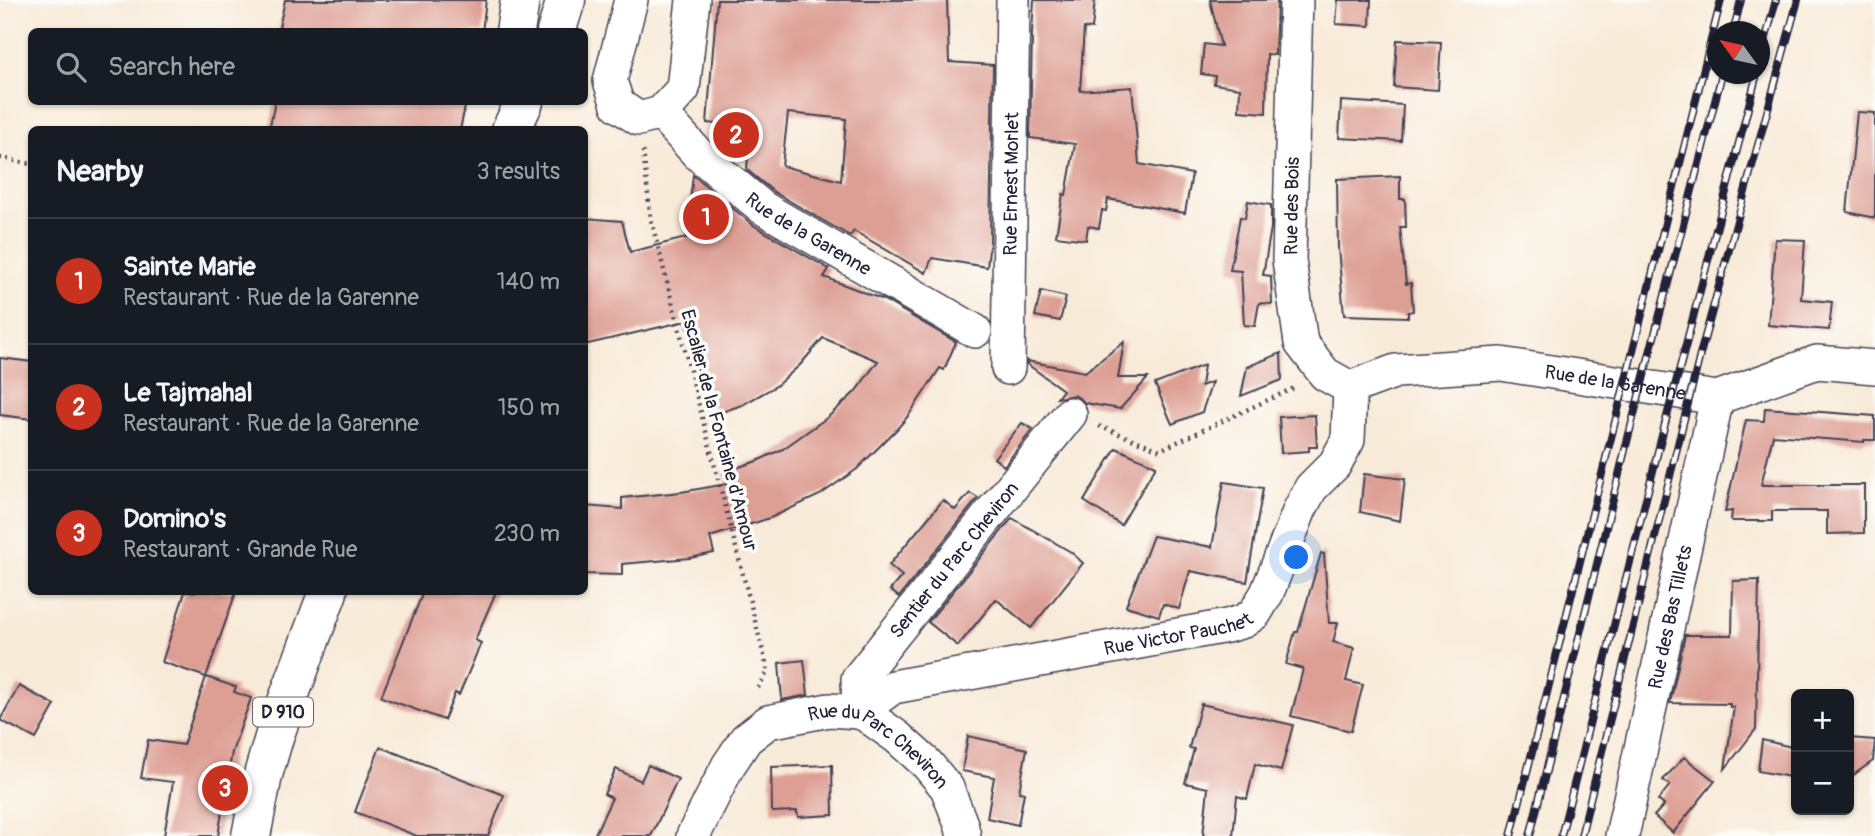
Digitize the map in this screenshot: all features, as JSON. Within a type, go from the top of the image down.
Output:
[{"type":"main road","points":[[516,28],[520,0]]},
{"type":"main road","points":[[557,28],[566,0]]},
{"type":"main road","points":[[501,126],[504,105]]},
{"type":"main road","points":[[513,126],[523,105]]},
{"type":"main road","name":"D 910","points":[[251,836],[263,775],[275,734],[327,595]]},
{"type":"street","name":"Rue de la Garenne","points":[[631,0],[610,81],[618,105],[650,116],[763,208],[975,331]]},
{"type":"street","points":[[650,116],[683,89],[693,0]]},
{"type":"street","name":"Rue Ernest Morlet","points":[[1008,368],[1013,0]]},
{"type":"street","name":"Rue des Bois","points":[[1296,0],[1289,260],[1301,343],[1338,381]]},
{"type":"street","name":"Rue de la Garenne","points":[[1338,381],[1396,370],[1501,364],[1717,398],[1817,362],[1875,367]]},
{"type":"street","name":"Rue Victor Pauchet","points":[[859,712],[893,687],[1244,621],[1255,613],[1267,593],[1311,488],[1335,464],[1349,440],[1338,381]]},
{"type":"street","name":"Rue des Bas Tillets","points":[[1625,835],[1717,398]]},
{"type":"street","name":"Sentier du Parc Cheviron","points":[[859,712],[858,679],[1070,414]]},
{"type":"street","name":"Rue du Parc Cheviron","points":[[693,836],[728,766],[746,739],[768,722],[829,710],[859,712],[897,737],[947,788],[964,836]]},
{"type":"path","name":"Escalier de la Fontaine d'Amour","points":[[650,116],[651,220],[768,671],[741,718],[746,739]]},
{"type":"path","points":[[0,158],[28,163]]},
{"type":"path","points":[[1070,414],[1160,450],[1338,381]]},
{"type":"building","points":[[285,0],[486,0],[482,28],[279,28]]},
{"type":"building","points":[[717,0],[947,0],[949,62],[993,65],[990,242],[987,267],[932,258],[926,273],[854,231],[850,236],[774,192],[747,170],[750,127],[707,123]],"holes":[[[788,113],[846,119],[841,181],[782,166]]]},
{"type":"building","points":[[1034,0],[1095,0],[1092,29],[1084,28],[1080,91],[1132,87],[1139,164],[1192,174],[1185,213],[1108,199],[1106,211],[1102,210],[1099,228],[1088,226],[1086,240],[1056,236],[1075,144],[1030,138]]},
{"type":"building","points":[[1210,0],[1277,0],[1275,55],[1267,54],[1266,113],[1239,111],[1240,88],[1214,84],[1215,76],[1201,74],[1204,44],[1221,46]]},
{"type":"building","points":[[1338,0],[1371,0],[1370,26],[1336,24]]},
{"type":"building","points":[[1397,40],[1441,42],[1438,90],[1394,87]]},
{"type":"building","points":[[1341,101],[1403,105],[1401,141],[1339,138]]},
{"type":"building","points":[[274,105],[465,105],[461,126],[270,126]]},
{"type":"building","points":[[1857,112],[1875,113],[1875,218],[1847,212]]},
{"type":"building","points":[[693,175],[753,225],[829,269],[824,277],[884,300],[956,342],[944,370],[940,368],[897,429],[857,469],[820,495],[770,518],[710,537],[714,553],[690,558],[622,564],[622,575],[588,574],[588,506],[622,509],[622,498],[727,484],[724,472],[783,449],[828,417],[855,392],[878,361],[823,338],[800,365],[776,386],[742,405],[710,416],[686,321],[588,344],[588,218],[622,221],[630,252],[686,238]]},
{"type":"building","points":[[1400,176],[1400,199],[1405,199],[1406,227],[1400,227],[1406,284],[1411,283],[1413,311],[1408,312],[1408,317],[1344,315],[1338,248],[1337,179]]},
{"type":"building","points":[[1248,201],[1271,205],[1271,228],[1263,275],[1271,276],[1272,304],[1259,303],[1255,326],[1244,325],[1241,271],[1230,270],[1240,217],[1245,218]]},
{"type":"building","points":[[1775,239],[1805,240],[1801,299],[1832,302],[1829,330],[1768,325]]},
{"type":"building","points":[[1041,291],[1066,297],[1060,321],[1035,316]]},
{"type":"building","points":[[1124,342],[1118,378],[1148,378],[1120,409],[1085,403],[1074,395],[1057,398],[1063,390],[1027,364],[1027,361],[1085,372]]},
{"type":"building","points":[[1281,353],[1282,380],[1241,396],[1247,367]]},
{"type":"building","points":[[0,358],[28,362],[28,418],[0,415]]},
{"type":"building","points":[[1204,365],[1201,386],[1212,382],[1202,412],[1172,424],[1155,384]]},
{"type":"building","points":[[1765,408],[1875,416],[1875,440],[1864,442],[1773,435],[1761,485],[1864,485],[1864,533],[1827,534],[1827,511],[1772,511],[1772,521],[1731,521],[1732,511],[1725,512],[1746,420],[1764,421]]},
{"type":"building","points":[[1315,415],[1317,447],[1309,447],[1309,451],[1281,453],[1279,417]]},
{"type":"building","points":[[1022,423],[1033,429],[1004,466],[994,458]]},
{"type":"building","points":[[1116,448],[1156,466],[1121,525],[1084,501]]},
{"type":"building","points":[[1364,474],[1405,479],[1400,521],[1360,512]]},
{"type":"building","points":[[1224,482],[1263,488],[1247,582],[1190,571],[1179,609],[1163,604],[1159,616],[1126,606],[1153,536],[1212,547]]},
{"type":"building","points":[[970,493],[978,498],[899,597],[890,590],[902,576],[889,565],[943,500],[955,510]]},
{"type":"building","points":[[1012,518],[1071,552],[1083,563],[1031,628],[996,599],[958,646],[928,622]]},
{"type":"building","points":[[1321,553],[1324,554],[1329,623],[1338,623],[1333,642],[1354,648],[1346,681],[1363,685],[1351,731],[1291,716],[1303,669],[1286,664]]},
{"type":"building","points":[[1759,580],[1756,729],[1725,769],[1734,707],[1730,707],[1730,704],[1670,703],[1685,635],[1732,635],[1733,581]]},
{"type":"building","points":[[184,595],[235,595],[206,677],[162,662]]},
{"type":"building","points":[[422,595],[495,595],[475,640],[481,643],[459,695],[455,693],[444,720],[381,697]]},
{"type":"building","points":[[804,660],[808,695],[782,700],[779,663]]},
{"type":"building","points":[[206,677],[236,687],[234,692],[251,698],[232,752],[218,836],[164,836],[173,782],[141,778],[148,740],[183,745]]},
{"type":"building","points":[[19,686],[55,705],[36,739],[0,720]]},
{"type":"building","points":[[1201,704],[1293,725],[1281,771],[1255,764],[1247,799],[1237,796],[1233,836],[1203,836],[1208,788],[1185,783],[1194,749],[1189,748]]},
{"type":"building","points":[[968,736],[1027,749],[1019,792],[1024,793],[1018,825],[987,818],[994,777],[962,771]]},
{"type":"building","points":[[1854,738],[1875,740],[1873,761],[1854,774]]},
{"type":"building","points":[[1762,740],[1791,747],[1791,777],[1758,771]]},
{"type":"building","points":[[380,747],[504,795],[488,836],[417,836],[355,812]]},
{"type":"building","points":[[1684,757],[1715,781],[1673,833],[1654,816],[1664,805],[1658,800],[1670,785],[1663,780]]},
{"type":"building","points":[[648,765],[678,779],[651,836],[594,836],[612,798],[604,794],[616,769],[641,781]]},
{"type":"building","points":[[832,765],[833,815],[798,817],[797,811],[772,812],[771,767]]},
{"type":"railway","points":[[1511,836],[1721,0]]},
{"type":"railway","points":[[1736,21],[1741,0]]},
{"type":"railway","points":[[1770,23],[1776,0]]},
{"type":"railway","points":[[1581,836],[1701,351],[1798,0]]},
{"type":"railway","points":[[1530,836],[1628,438],[1719,84]]},
{"type":"railway","points":[[1561,836],[1754,84]]},
{"type":"place","name":"Le Tajmahal","points":[[736,135]]},
{"type":"place","name":"Sainte Marie","points":[[706,217]]},
{"type":"place","name":"Domino's","points":[[225,788]]}]
